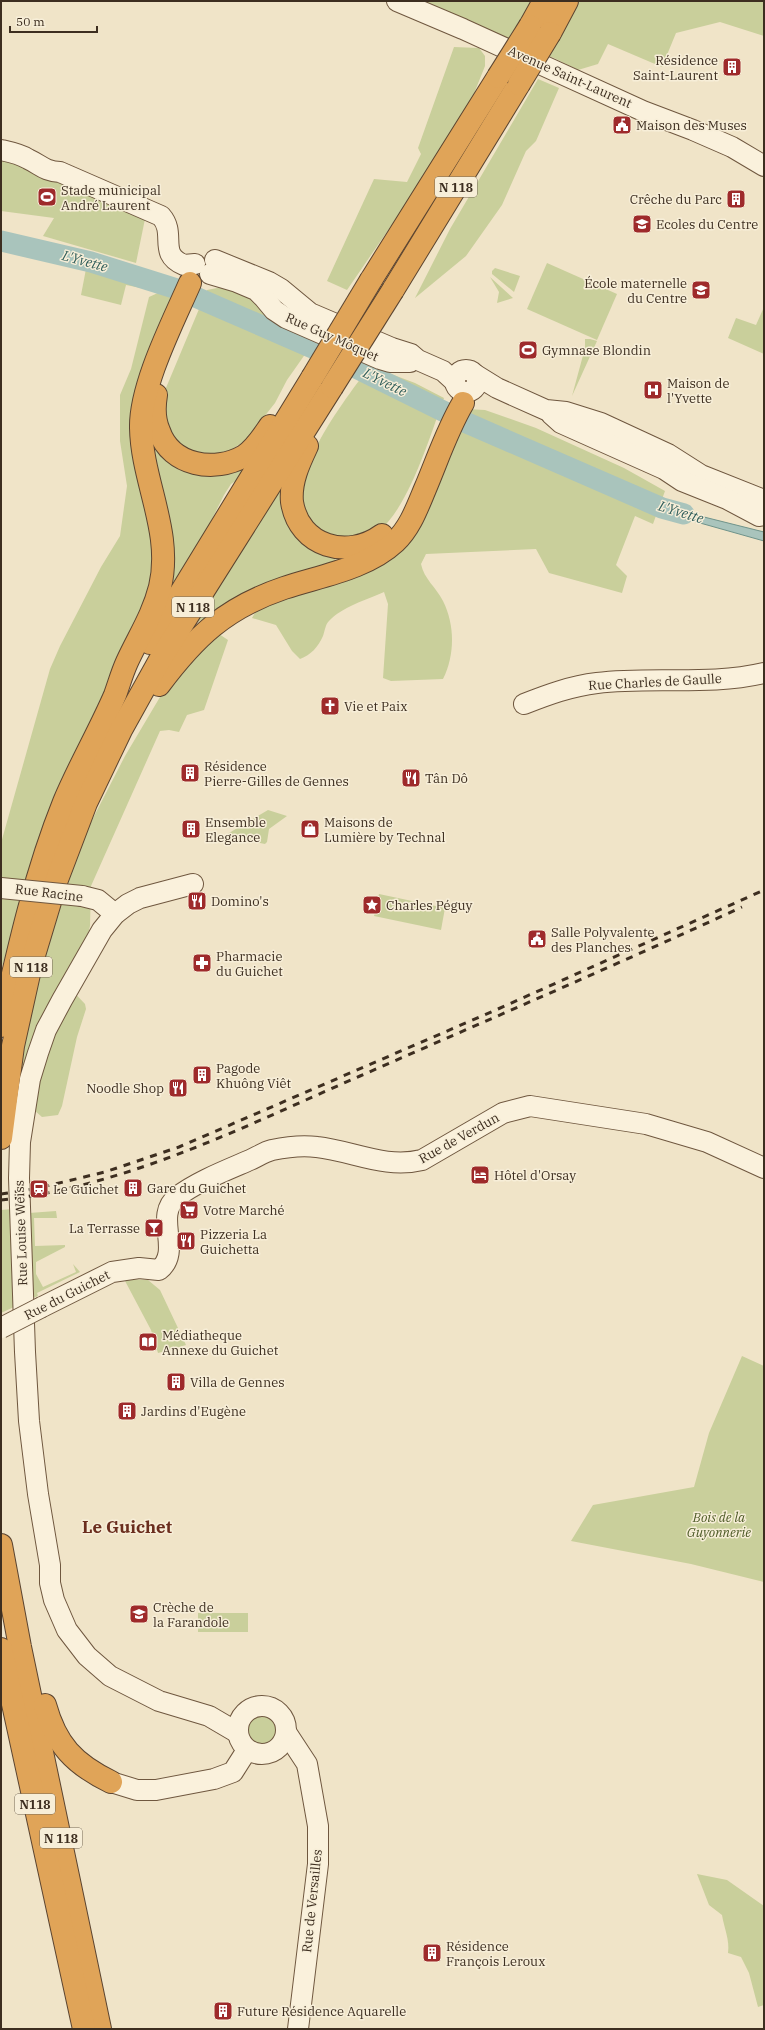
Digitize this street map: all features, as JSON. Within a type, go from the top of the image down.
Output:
[{"type":"highway","name":"N 118","points":[[1,1026],[16,959],[38,880],[64,802],[115,695],[164,621],[371,280],[530,26],[544,1]]},
{"type":"highway","name":"N 118","points":[[1,1138],[13,1046],[31,965],[56,882],[86,803],[121,730],[161,658],[393,290],[550,33],[567,1]]},
{"type":"highway","points":[[115,695],[126,662],[148,623],[163,573],[162,535],[143,450],[142,412],[150,379],[202,273]]},
{"type":"highway","points":[[186,306],[159,384],[155,404],[156,422],[159,433],[174,452],[189,462],[207,466],[226,464],[244,456],[259,442],[293,392],[312,378]]},
{"type":"highway","points":[[86,803],[102,783],[154,692],[184,652],[204,632],[226,615],[243,606],[281,589],[370,559],[395,541],[404,531],[416,511],[460,389]]},
{"type":"highway","points":[[313,418],[312,432],[292,484],[292,501],[295,514],[302,526],[323,544],[349,549],[372,542],[392,525],[407,501],[446,425]]},
{"type":"highway","name":"N 118","points":[[1,1545],[11,1648],[100,2029]]},
{"type":"highway","points":[[11,1648],[31,1656],[48,1718],[61,1744],[80,1764],[111,1782]]},
{"type":"highway","name":"N118","points":[[11,1648],[69,1958],[84,2029]]},
{"type":"main road","name":"Avenue Saint-Laurent","points":[[397,1],[463,29],[643,111],[732,147],[764,166]]},
{"type":"main road","name":"Rue Guy Môquet","points":[[1,150],[18,154],[49,171],[60,172],[161,216],[169,231],[168,251],[171,257],[184,265],[202,273],[269,282],[281,289],[310,313],[392,348],[410,354],[460,389],[497,388],[546,410],[561,423],[664,469],[686,474],[701,475],[764,500]]},
{"type":"main road","name":"Rue Guy Môquet","points":[[686,474],[727,499],[759,516],[764,516]]},
{"type":"main road","name":"Rue Charles de Gaulle","points":[[524,704],[557,692],[596,683],[710,680],[764,673]]},
{"type":"main road","points":[[122,909],[140,898],[193,884]]},
{"type":"main road","name":"Rue Racine","points":[[1,888],[82,896],[122,909]]},
{"type":"main road","name":"Rue Louise Weiss","points":[[122,909],[102,930],[46,1030],[30,1079],[20,1142],[19,1178],[29,1422],[38,1494],[50,1565],[75,1625],[99,1657],[124,1682],[159,1701],[240,1724]]},
{"type":"main road","name":"Rue de Verdun","points":[[159,1270],[164,1264],[169,1253],[167,1215],[171,1204],[180,1195],[271,1150],[296,1146],[317,1146],[390,1163],[406,1164],[422,1160],[503,1113],[530,1106],[646,1124],[707,1142],[764,1168]]},
{"type":"main road","name":"Rue du Guichet","points":[[1,1328],[112,1272],[139,1268],[159,1270]]},
{"type":"main road","points":[[273,1752],[282,1744],[286,1732],[283,1719],[275,1710],[270,1708],[253,1708],[240,1724],[243,1745],[247,1750],[260,1754],[273,1752],[294,1760],[308,1774]]},
{"type":"main road","name":"Rue de Versailles","points":[[286,1732],[307,1764],[318,1826],[318,1864],[298,2029]]},
{"type":"main road","points":[[111,1782],[137,1790],[156,1790],[214,1779],[233,1772],[247,1750]]},
{"type":"green space","points":[[415,1],[764,1],[764,36],[720,22],[676,33],[662,67],[608,44],[598,64],[578,70],[554,58],[495,38]]},
{"type":"green space","points":[[454,47],[479,48],[485,56],[485,66],[469,106],[428,172],[347,290],[327,281],[374,179],[407,182],[421,154],[418,148]]},
{"type":"green space","points":[[538,79],[559,88],[536,141],[526,151],[502,205],[466,256],[415,298],[450,229]]},
{"type":"green space","name":"Stade municipal André Laurent","points":[[1,157],[145,219],[136,263],[43,236],[54,218],[1,211]]},
{"type":"green space","points":[[547,263],[617,294],[597,340],[527,309]]},
{"type":"green space","points":[[495,268],[520,276],[514,292],[492,274],[492,271]]},
{"type":"green space","points":[[86,269],[142,284],[141,288],[126,285],[121,305],[81,295]]},
{"type":"green space","points":[[490,277],[513,298],[497,303],[499,292]]},
{"type":"green space","points":[[222,287],[250,296],[320,333],[287,380],[275,403],[245,441],[229,451],[206,457],[183,450],[163,426],[163,395],[207,290]]},
{"type":"green space","points":[[160,292],[171,298],[137,397],[155,554],[148,605],[19,917],[1,969],[1,843],[50,669],[60,646],[101,567],[120,536],[127,486],[120,441],[120,395],[131,369],[149,297]]},
{"type":"green space","points":[[764,307],[764,354],[728,338],[736,318],[756,325]]},
{"type":"green space","points":[[585,339],[597,341],[572,396],[585,348]]},
{"type":"green space","points":[[370,366],[415,383],[444,398],[425,450],[408,490],[399,507],[388,522],[374,534],[338,541],[312,524],[303,508],[302,488],[308,466],[318,443],[346,398]]},
{"type":"green space","points":[[467,409],[485,410],[536,428],[624,468],[665,491],[653,524],[635,516],[616,565],[627,576],[622,593],[549,573],[536,549],[426,554],[421,564],[427,579],[443,601],[450,620],[452,640],[450,660],[443,679],[391,681],[383,678],[388,604],[384,592],[355,604],[334,616],[327,624],[319,644],[311,653],[300,659],[292,651],[276,625],[252,618],[258,607],[379,564]]},
{"type":"green space","points":[[149,432],[157,445],[246,467],[237,480],[231,484],[224,495],[204,535],[167,592]]},
{"type":"green space","points":[[281,484],[326,554],[335,558],[336,563],[216,611],[198,622],[195,620]]},
{"type":"green space","points":[[219,634],[228,640],[204,710],[187,715],[179,732],[169,730],[160,731],[91,886],[90,926],[87,939],[65,983],[85,1004],[86,1009],[77,1037],[62,1106],[58,1115],[42,1117],[34,1110],[14,1103],[19,1063],[39,977],[73,867],[90,824],[125,756],[160,697],[192,660]]},
{"type":"green space","points":[[268,810],[287,816],[269,829],[267,842],[265,844],[224,836]]},
{"type":"green space","points":[[379,894],[445,908],[441,930],[374,916]]},
{"type":"green space","points":[[12,1209],[16,1306],[1,1313],[1,1210]]},
{"type":"green space","points":[[56,1211],[57,1218],[34,1218],[35,1246],[65,1245],[65,1247],[36,1262],[36,1274],[43,1287],[76,1272],[73,1264],[80,1272],[37,1293],[38,1296],[33,1298],[29,1213]]},
{"type":"green space","points":[[124,1279],[148,1280],[160,1290],[186,1345],[158,1353],[151,1330]]},
{"type":"green space","name":"Bois de la Guyonnerie","points":[[742,1356],[764,1366],[764,1582],[691,1564],[571,1541],[593,1505],[694,1487],[709,1433]]},
{"type":"green space","points":[[198,1613],[248,1613],[248,1632],[198,1632]]},
{"type":"green space","points":[[261,1716],[267,1717],[275,1725],[275,1737],[267,1745],[261,1746],[255,1745],[247,1737],[246,1731],[247,1725],[255,1717]]},
{"type":"green space","points":[[697,1874],[727,1880],[764,1906],[764,2005],[758,2007],[749,1973],[741,1957],[728,1953],[728,1939],[722,1915],[709,1905]]},
{"type":"water","points":[[658,498],[688,513],[764,532],[764,541],[693,521],[681,521],[655,512]]},
{"type":"waterway","name":"L'Yvette","points":[[1,241],[91,262],[177,289],[338,359],[467,423],[662,508],[684,514]]},
{"type":"railway","points":[[1,1194],[34,1189],[105,1172],[179,1147],[498,1009],[764,890]]},
{"type":"railway","points":[[1,1200],[48,1193],[94,1182],[185,1152],[600,971],[742,907]]},
{"type":"place","name":"Résidence Saint-Laurent","points":[[732,67]]},
{"type":"place","name":"Maison des Muses","points":[[622,125]]},
{"type":"place","name":"Stade municipal André Laurent","points":[[47,197]]},
{"type":"place","name":"Crêche du Parc","points":[[736,199]]},
{"type":"place","name":"Ecoles du Centre","points":[[642,224]]},
{"type":"place","name":"École maternelle du Centre","points":[[701,290]]},
{"type":"place","name":"Gymnase Blondin","points":[[528,350]]},
{"type":"place","name":"Maison de l'Yvette","points":[[653,390]]},
{"type":"place","name":"Vie et Paix","points":[[330,706]]},
{"type":"place","name":"Résidence Pierre-Gilles de Gennes","points":[[190,773]]},
{"type":"place","name":"Tân Dô","points":[[411,778]]},
{"type":"place","name":"Ensemble Elegance","points":[[191,829]]},
{"type":"place","name":"Maisons de Lumière by Technal","points":[[310,829]]},
{"type":"place","name":"Domino's","points":[[197,901]]},
{"type":"place","name":"Charles Péguy","points":[[372,905]]},
{"type":"place","name":"Salle Polyvalente des Planches","points":[[537,939]]},
{"type":"place","name":"Pharmacie du Guichet","points":[[202,963]]},
{"type":"place","name":"Pagode Khuông Viêt","points":[[202,1075]]},
{"type":"place","name":"Noodle Shop","points":[[178,1088]]},
{"type":"place","name":"Hôtel d'Orsay","points":[[480,1175]]},
{"type":"place","name":"Gare du Guichet","points":[[133,1188]]},
{"type":"place","name":"Le Guichet","points":[[39,1189]]},
{"type":"place","name":"Votre Marché","points":[[189,1210]]},
{"type":"place","name":"La Terrasse","points":[[154,1228]]},
{"type":"place","name":"Pizzeria La Guichetta","points":[[186,1241]]},
{"type":"place","name":"Médiatheque Annexe du Guichet","points":[[148,1342]]},
{"type":"place","name":"Villa de Gennes","points":[[176,1382]]},
{"type":"place","name":"Jardins d'Eugène","points":[[127,1411]]},
{"type":"place","name":"Crèche de la Farandole","points":[[139,1614]]},
{"type":"place","name":"Résidence François Leroux","points":[[432,1953]]},
{"type":"place","name":"Future Résidence Aquarelle","points":[[223,2011]]},
{"type":"district","name":"Le Guichet","points":[[127,1527]]}]
